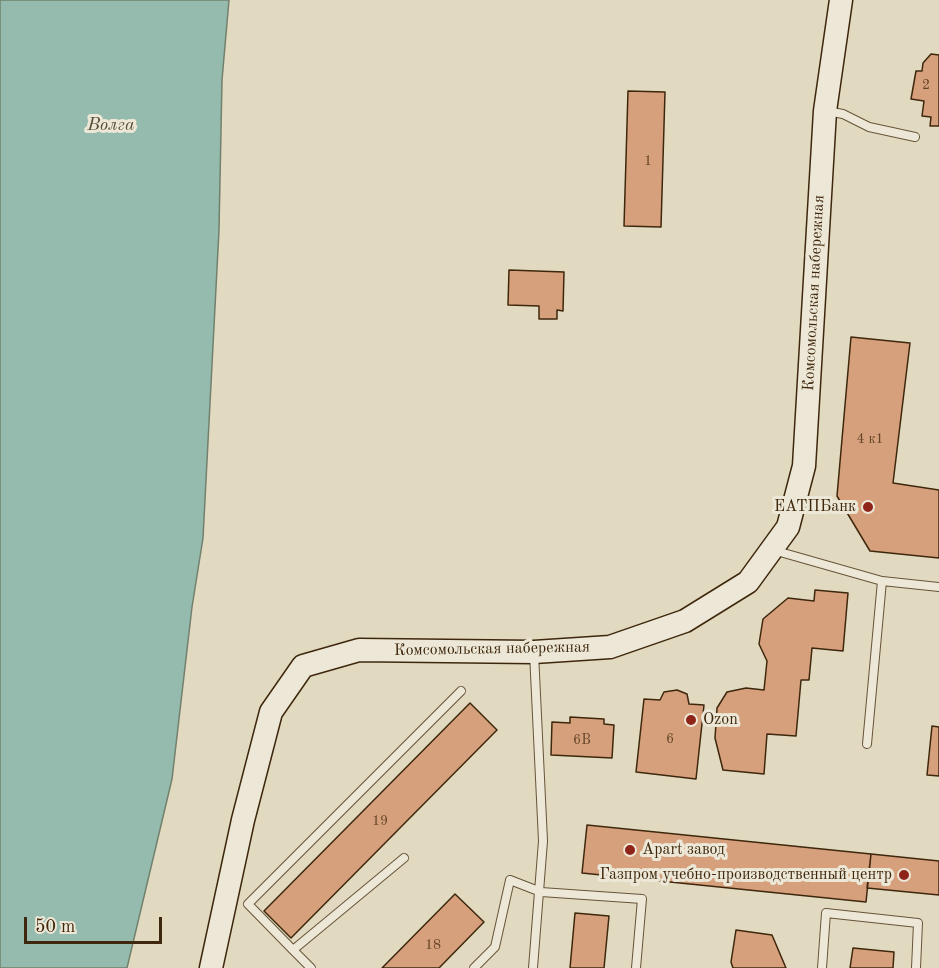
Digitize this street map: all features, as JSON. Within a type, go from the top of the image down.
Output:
[{"type":"street","name":"Комсомольская набережная","points":[[211,968],[270,712],[303,666],[359,650],[534,652],[610,647],[685,621],[748,582],[788,527],[804,466],[825,111],[841,0]]},
{"type":"lane","points":[[825,111],[843,114],[869,127],[915,137]]},
{"type":"lane","points":[[772,550],[882,581],[939,587]]},
{"type":"lane","points":[[867,744],[882,581]]},
{"type":"lane","points":[[533,968],[541,892],[543,841],[534,652]]},
{"type":"lane","points":[[248,904],[461,691]]},
{"type":"lane","points":[[293,950],[405,858]]},
{"type":"lane","points":[[474,968],[495,947],[510,880],[541,892],[642,899],[636,968]]},
{"type":"lane","points":[[225,900],[248,904],[311,968]]},
{"type":"lane","points":[[822,968],[826,913],[918,923],[916,968]]},
{"type":"water","name":"Волга","points":[[0,0],[229,0],[222,80],[219,230],[203,538],[192,607],[172,779],[127,968],[0,968]]},
{"type":"building","points":[[931,54],[939,55],[939,126],[930,126],[931,117],[922,116],[924,101],[911,99],[916,71],[922,71],[923,63]]},
{"type":"building","points":[[628,91],[665,92],[661,227],[624,226]]},
{"type":"building","points":[[509,270],[564,272],[563,311],[557,310],[557,319],[539,319],[539,306],[508,305]]},
{"type":"building","points":[[851,337],[910,343],[893,483],[939,490],[939,558],[870,551],[837,496]]},
{"type":"building","points":[[815,590],[848,593],[843,651],[812,648],[809,680],[801,680],[796,736],[767,734],[764,774],[723,770],[715,738],[717,708],[727,692],[746,688],[764,690],[767,661],[759,644],[763,619],[788,598],[814,601]]},
{"type":"building","points":[[677,690],[687,694],[689,704],[704,705],[696,779],[636,772],[644,699],[660,700],[664,692]]},
{"type":"building","points":[[470,703],[497,730],[291,938],[264,911]]},
{"type":"building","points":[[570,717],[604,719],[604,724],[614,725],[612,758],[551,755],[552,722],[570,723]]},
{"type":"building","points":[[932,726],[939,727],[939,776],[927,775]]},
{"type":"building","points":[[587,825],[871,854],[866,902],[582,873]]},
{"type":"building","name":"Газпром учебно-производственный центр","points":[[871,854],[939,861],[939,895],[867,888]]},
{"type":"building","points":[[455,894],[484,922],[439,968],[382,968]]},
{"type":"building","points":[[575,913],[609,916],[604,968],[570,968]]},
{"type":"building","points":[[736,930],[772,935],[786,968],[733,968],[731,962]]},
{"type":"building","points":[[853,948],[894,952],[893,968],[850,968]]},
{"type":"place","name":"ЕАТПБанк","points":[[868,507]]},
{"type":"place","name":"Ozon","points":[[691,720]]},
{"type":"place","name":"Apart завод","points":[[630,850]]},
{"type":"place","name":"Газпром учебно-производственный центр","points":[[904,875]]}]
